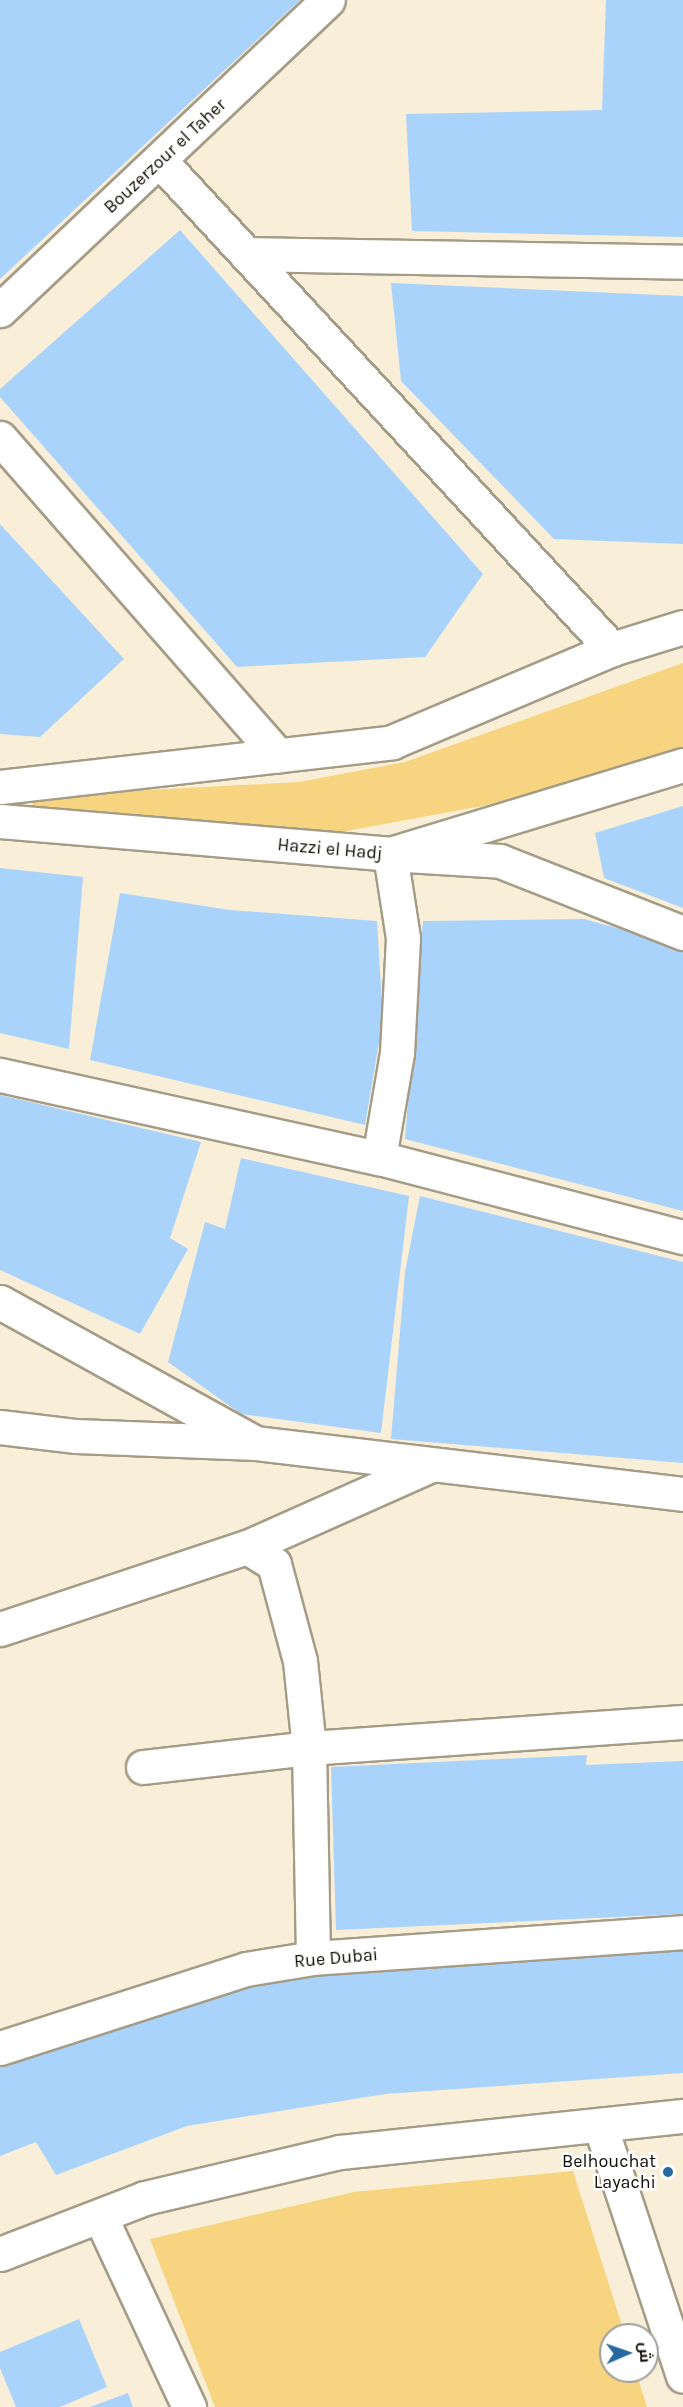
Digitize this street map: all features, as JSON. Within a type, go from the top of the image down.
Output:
[{"type":"street","name":"Bouzerzour el Taher","points":[[0,310],[161,162],[328,0]]},
{"type":"street","points":[[161,162],[612,649]]},
{"type":"street","points":[[246,254],[683,262]]},
{"type":"street","points":[[0,438],[278,755]]},
{"type":"street","points":[[0,787],[392,742],[612,649],[683,627]]},
{"type":"street","name":"Hazzi el Hadj","points":[[0,821],[390,854],[683,765]]},
{"type":"street","points":[[379,1158],[397,1053],[403,938],[390,854],[500,861],[683,933]]},
{"type":"street","points":[[0,1075],[379,1158],[683,1237]]},
{"type":"street","points":[[0,1302],[256,1443]]},
{"type":"street","points":[[0,1427],[76,1436],[256,1443],[683,1494]]},
{"type":"street","points":[[0,1629],[247,1547],[432,1465]]},
{"type":"street","points":[[247,1547],[274,1564],[300,1661],[309,1748],[313,1958]]},
{"type":"street","points":[[143,1767],[309,1748],[683,1722]]},
{"type":"street","name":"Rue Dubai","points":[[0,2048],[246,1969],[313,1958],[683,1932]]},
{"type":"street","points":[[0,2254],[145,2198],[340,2152],[683,2116]]},
{"type":"street","points":[[600,2125],[683,2376]]},
{"type":"street","points":[[100,2216],[189,2407]]},
{"type":"shaded area","points":[[683,663],[683,749],[509,801],[298,840],[31,807],[37,796],[299,782],[405,762]]},
{"type":"shaded area","points":[[573,2171],[621,2323],[599,2323],[599,2383],[640,2383],[647,2407],[215,2407],[150,2239],[354,2192]]},
{"type":"building","points":[[0,0],[300,0],[0,279]]},
{"type":"building","points":[[606,0],[683,0],[683,237],[412,231],[406,114],[602,110]]},
{"type":"building","points":[[180,230],[483,574],[425,657],[237,667],[0,397],[0,389]]},
{"type":"building","points":[[391,283],[683,296],[683,544],[554,539],[401,381]]},
{"type":"building","points":[[0,524],[124,659],[40,737],[0,734]]},
{"type":"building","points":[[683,806],[683,908],[604,878],[595,833]]},
{"type":"building","points":[[0,868],[83,877],[69,1049],[0,1033]]},
{"type":"building","points":[[120,893],[230,910],[377,921],[383,1019],[365,1125],[90,1060]]},
{"type":"building","points":[[584,919],[683,946],[683,1211],[405,1139],[423,921]]},
{"type":"building","points":[[0,1095],[201,1142],[170,1238],[188,1249],[140,1334],[0,1270]]},
{"type":"building","points":[[241,1158],[409,1196],[381,1433],[241,1414],[168,1362],[205,1222],[225,1229]]},
{"type":"building","points":[[420,1196],[683,1262],[683,1463],[391,1439],[405,1272]]},
{"type":"building","points":[[587,1755],[586,1765],[683,1761],[683,1914],[336,1930],[331,1767]]},
{"type":"building","points":[[683,1945],[683,2073],[385,2094],[187,2126],[56,2175],[36,2142],[0,2156],[0,2059],[269,1979]]},
{"type":"building","points":[[79,2319],[107,2387],[60,2407],[16,2407],[0,2368],[0,2352]]},
{"type":"building","points":[[128,2393],[133,2407],[90,2407]]},
{"type":"place","name":"Belhouchat Layachi","points":[[668,2172]]}]
